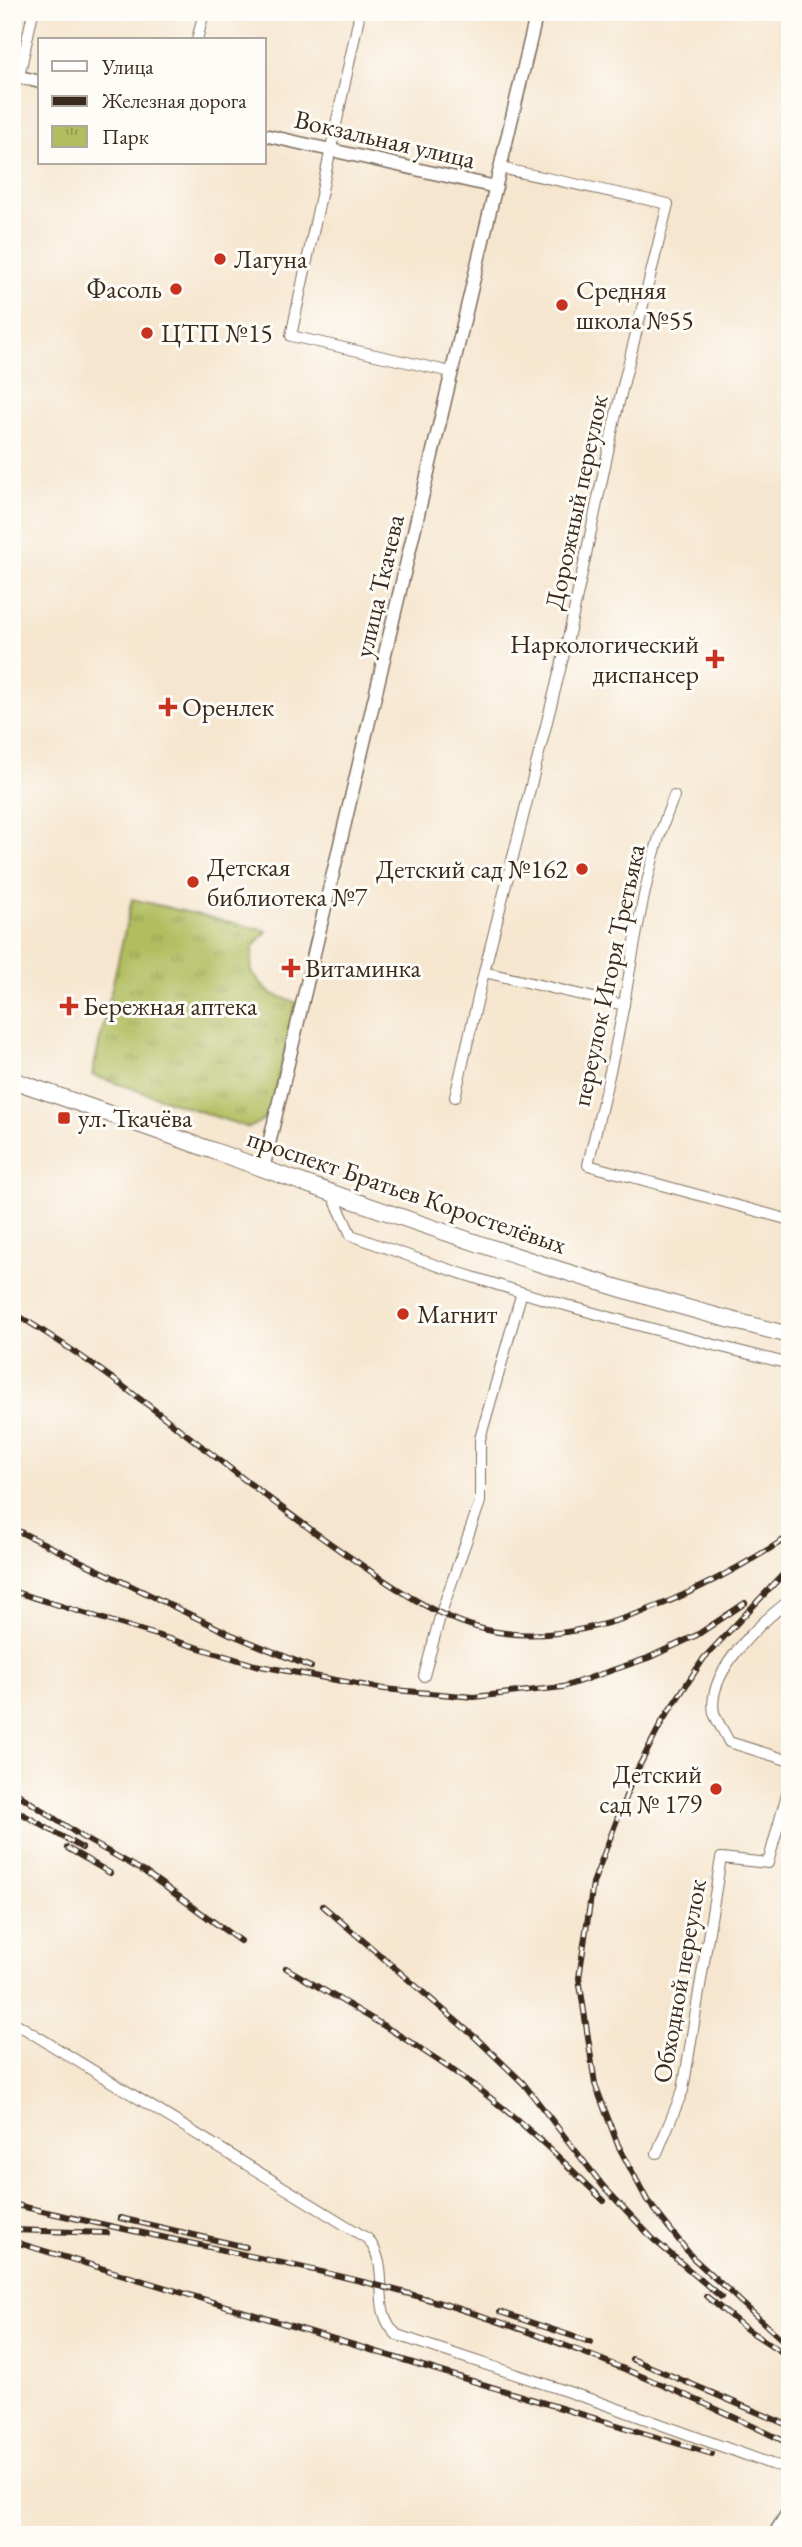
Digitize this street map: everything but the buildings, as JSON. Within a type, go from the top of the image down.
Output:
[{"type":"main road","name":"проспект Братьев Коростелёвых","points":[[12,1080],[332,1194],[601,1282],[790,1335]]},
{"type":"main road","points":[[778,2530],[790,2511]]},
{"type":"street","points":[[33,12],[16,76],[38,82]]},
{"type":"street","points":[[198,38],[204,12]]},
{"type":"street","points":[[359,12],[292,336],[451,372]]},
{"type":"street","name":"улица Ткачева","points":[[263,1169],[537,12]]},
{"type":"street","name":"Вокзальная улица","points":[[266,135],[496,187]]},
{"type":"street","name":"Дорожный переулок","points":[[455,1097],[569,634],[616,414],[668,204],[500,168]]},
{"type":"street","name":"переулок Игоря Третьяка","points":[[674,796],[662,826],[647,880],[624,1004],[588,1165],[790,1220]]},
{"type":"street","points":[[484,972],[624,1004]]},
{"type":"street","points":[[332,1194],[351,1235],[521,1295],[790,1364]]},
{"type":"street","points":[[424,1676],[441,1613],[480,1502],[479,1466],[483,1427],[521,1295]]},
{"type":"street","points":[[790,1600],[760,1622],[719,1676],[714,1712],[729,1742],[790,1761]]},
{"type":"street","name":"Обходной переулок","points":[[657,2154],[683,2090],[721,1858],[768,1863],[790,1783]]},
{"type":"street","points":[[12,2021],[368,2239],[378,2252],[383,2269],[379,2286],[388,2327],[397,2335],[596,2401],[771,2465],[790,2468]]},
{"type":"green space","points":[[132,899],[267,931],[253,947],[251,972],[270,993],[297,1003],[269,1116],[249,1128],[92,1075]]},
{"type":"railway","points":[[12,1312],[97,1368],[379,1577],[439,1613],[482,1629],[541,1634],[578,1630],[616,1621],[726,1574],[790,1536]]},
{"type":"railway","points":[[12,1528],[230,1634],[311,1667]]},
{"type":"railway","points":[[790,1567],[704,1658],[663,1720],[632,1780],[593,1883],[579,1978],[595,2084],[618,2145],[647,2200],[692,2257],[790,2347]]},
{"type":"railway","points":[[12,1591],[255,1665],[384,1689],[474,1697],[563,1687],[648,1658],[697,1635],[745,1603]]},
{"type":"railway","points":[[12,1790],[82,1837],[145,1872],[240,1941]]},
{"type":"railway","points":[[12,1808],[82,1848]]},
{"type":"railway","points":[[67,1848],[110,1873]]},
{"type":"railway","points":[[323,1906],[476,2038],[523,2083],[603,2186],[654,2240],[721,2297]]},
{"type":"railway","points":[[286,1968],[404,2038],[490,2097],[604,2201]]},
{"type":"railway","points":[[12,2204],[288,2264],[380,2286],[486,2317],[640,2375],[790,2444]]},
{"type":"railway","points":[[120,2218],[246,2247]]},
{"type":"railway","points":[[12,2230],[107,2233]]},
{"type":"railway","points":[[12,2241],[712,2454]]},
{"type":"railway","points":[[706,2296],[745,2328],[785,2354]]},
{"type":"railway","points":[[500,2312],[590,2342]]},
{"type":"railway","points":[[632,2359],[790,2426]]},
{"type":"place","name":"Лагуна","points":[[220,259]]},
{"type":"place","name":"Фасоль","points":[[176,289]]},
{"type":"place","name":"Средняя школа №55","points":[[562,305]]},
{"type":"place","name":"ЦТП №15","points":[[147,333]]},
{"type":"place","name":"Наркологический диспансер","points":[[715,659]]},
{"type":"place","name":"Оренлек","points":[[168,707]]},
{"type":"place","name":"Детский сад №162","points":[[582,869]]},
{"type":"place","name":"Детская библиотека №7","points":[[193,882]]},
{"type":"place","name":"Витаминка","points":[[291,968]]},
{"type":"place","name":"Бережная аптека","points":[[69,1006]]},
{"type":"place","name":"ул. Ткачёва","points":[[64,1118]]},
{"type":"place","name":"Магнит","points":[[403,1314]]},
{"type":"place","name":"Детский сад № 179","points":[[716,1789]]}]
